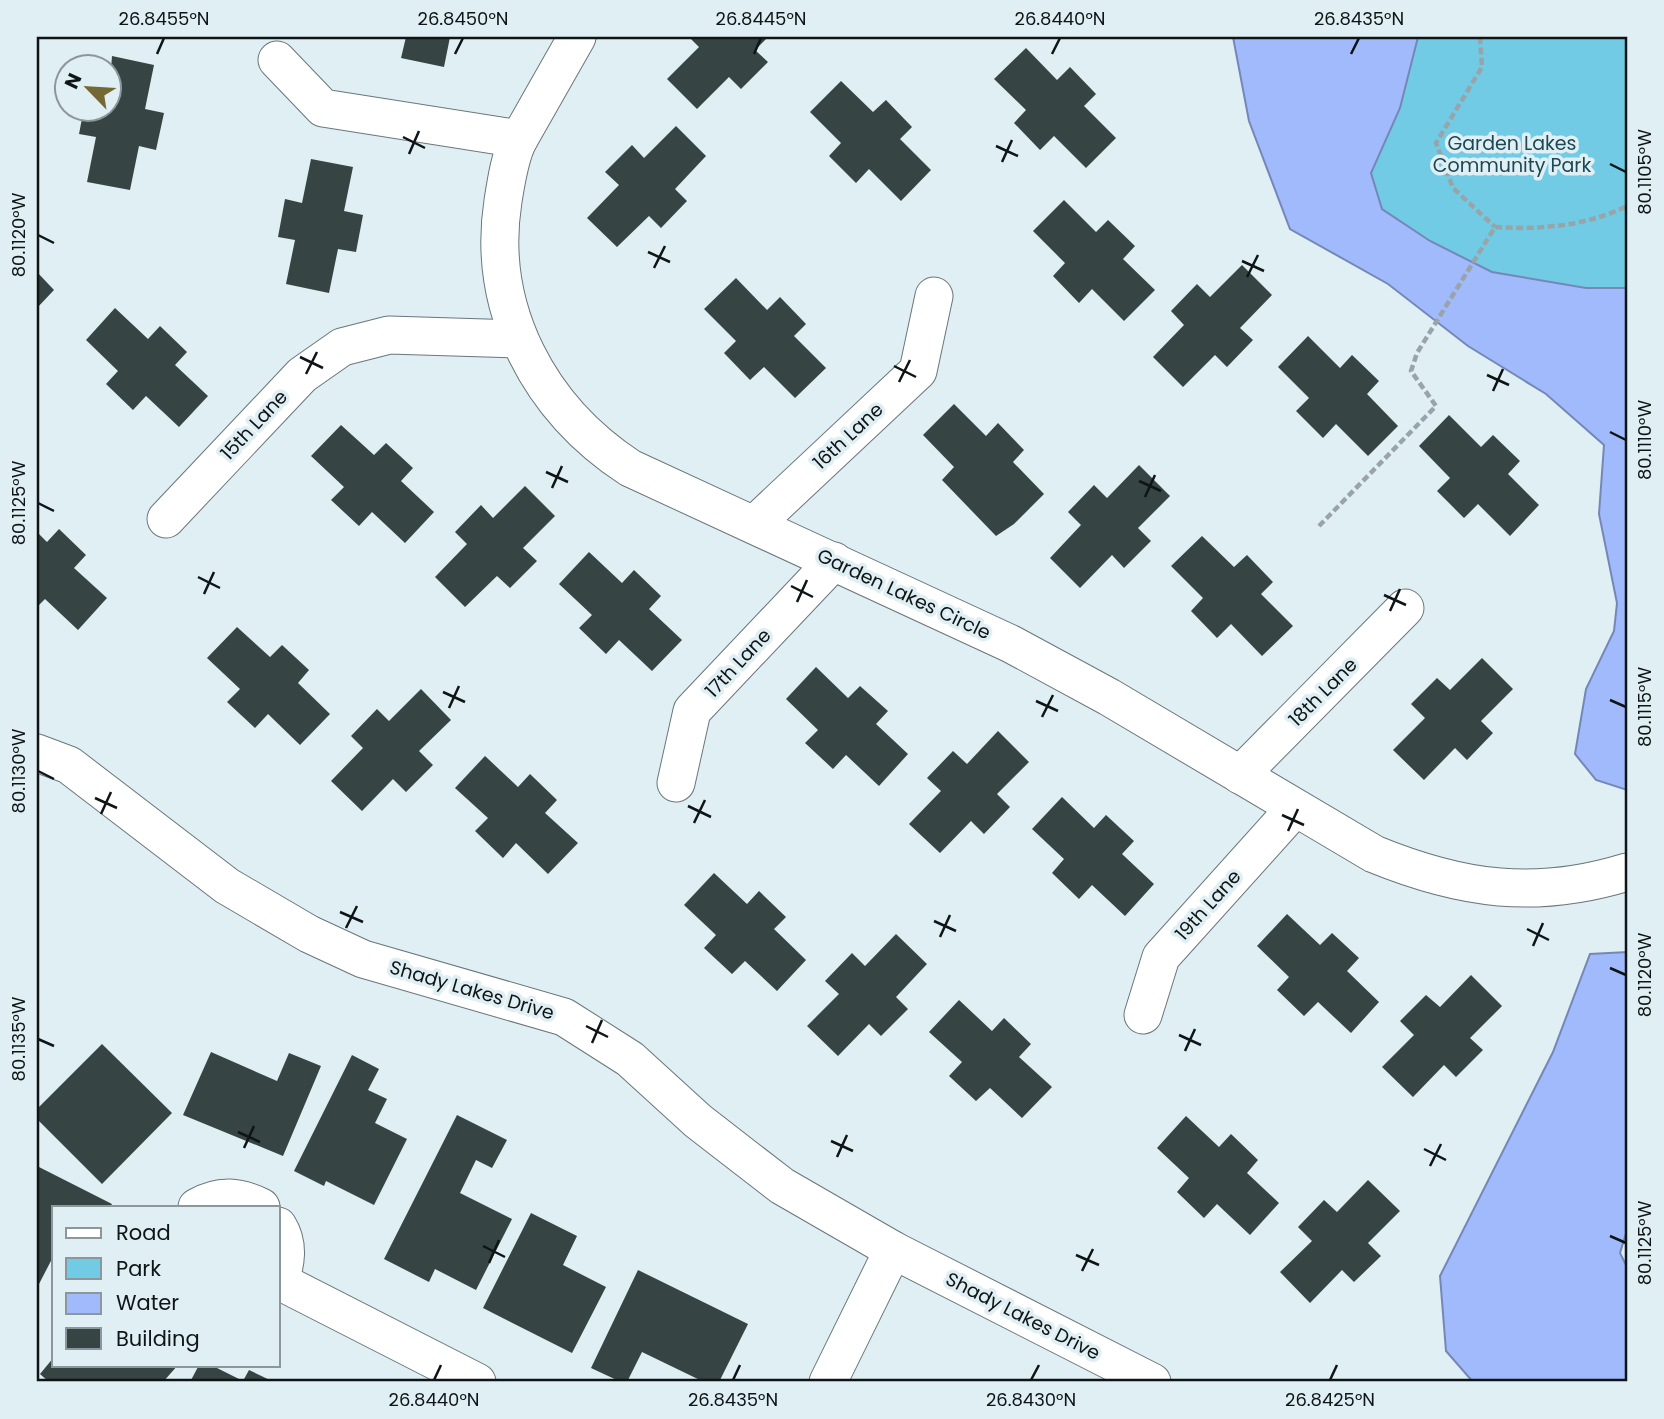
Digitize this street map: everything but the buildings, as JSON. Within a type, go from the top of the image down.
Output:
[{"type":"street","name":"Garden Lakes Circle","points":[[578,37],[519,139],[506,187],[499,248],[507,303],[519,339],[548,394],[585,435],[607,453],[630,468],[1011,644],[1109,697],[1374,854],[1421,873],[1476,887],[1552,888],[1595,882],[1627,872]]},
{"type":"street","points":[[277,60],[323,108],[519,139]]},
{"type":"street","name":"16th Lane","points":[[754,525],[918,371],[934,296]]},
{"type":"street","name":"15th Lane","points":[[166,519],[302,375],[342,347],[389,334],[519,339]]},
{"type":"street","name":"17th Lane","points":[[676,783],[692,711],[834,561]]},
{"type":"street","name":"18th Lane","points":[[1240,775],[1405,608]]},
{"type":"street","name":"Shady Lakes Drive","points":[[37,753],[69,765],[227,886],[309,934],[363,959],[564,1017],[630,1059],[698,1121],[782,1186],[894,1250],[1152,1382]]},
{"type":"street","name":"19th Lane","points":[[1143,1014],[1161,957],[1295,808]]},
{"type":"street","points":[[199,1206],[209,1200],[226,1197],[246,1200],[259,1206]]},
{"type":"street","points":[[280,1232],[286,1251],[280,1278]]},
{"type":"street","points":[[828,1382],[894,1250]]},
{"type":"street","points":[[280,1283],[477,1382]]},
{"type":"path","points":[[1480,37],[1482,67],[1436,143],[1453,188],[1495,227],[1537,230],[1610,214],[1627,206]]},
{"type":"path","points":[[1319,526],[1436,406],[1411,371],[1417,353],[1495,227]]},
{"type":"green space","name":"Garden Lakes Community Park","points":[[1418,37],[1627,37],[1627,288],[1586,288],[1492,273],[1430,241],[1382,209],[1371,173],[1400,108]]},
{"type":"water","points":[[1233,37],[1418,37],[1400,108],[1371,173],[1382,209],[1430,241],[1492,272],[1586,288],[1627,288],[1627,790],[1596,780],[1575,754],[1586,689],[1614,631],[1617,603],[1599,514],[1604,445],[1546,394],[1468,346],[1388,284],[1290,229],[1249,121]]},
{"type":"water","points":[[1627,952],[1627,1230],[1620,1253],[1627,1267],[1627,1382],[1473,1382],[1446,1351],[1440,1276],[1553,1052],[1590,954]]}]
